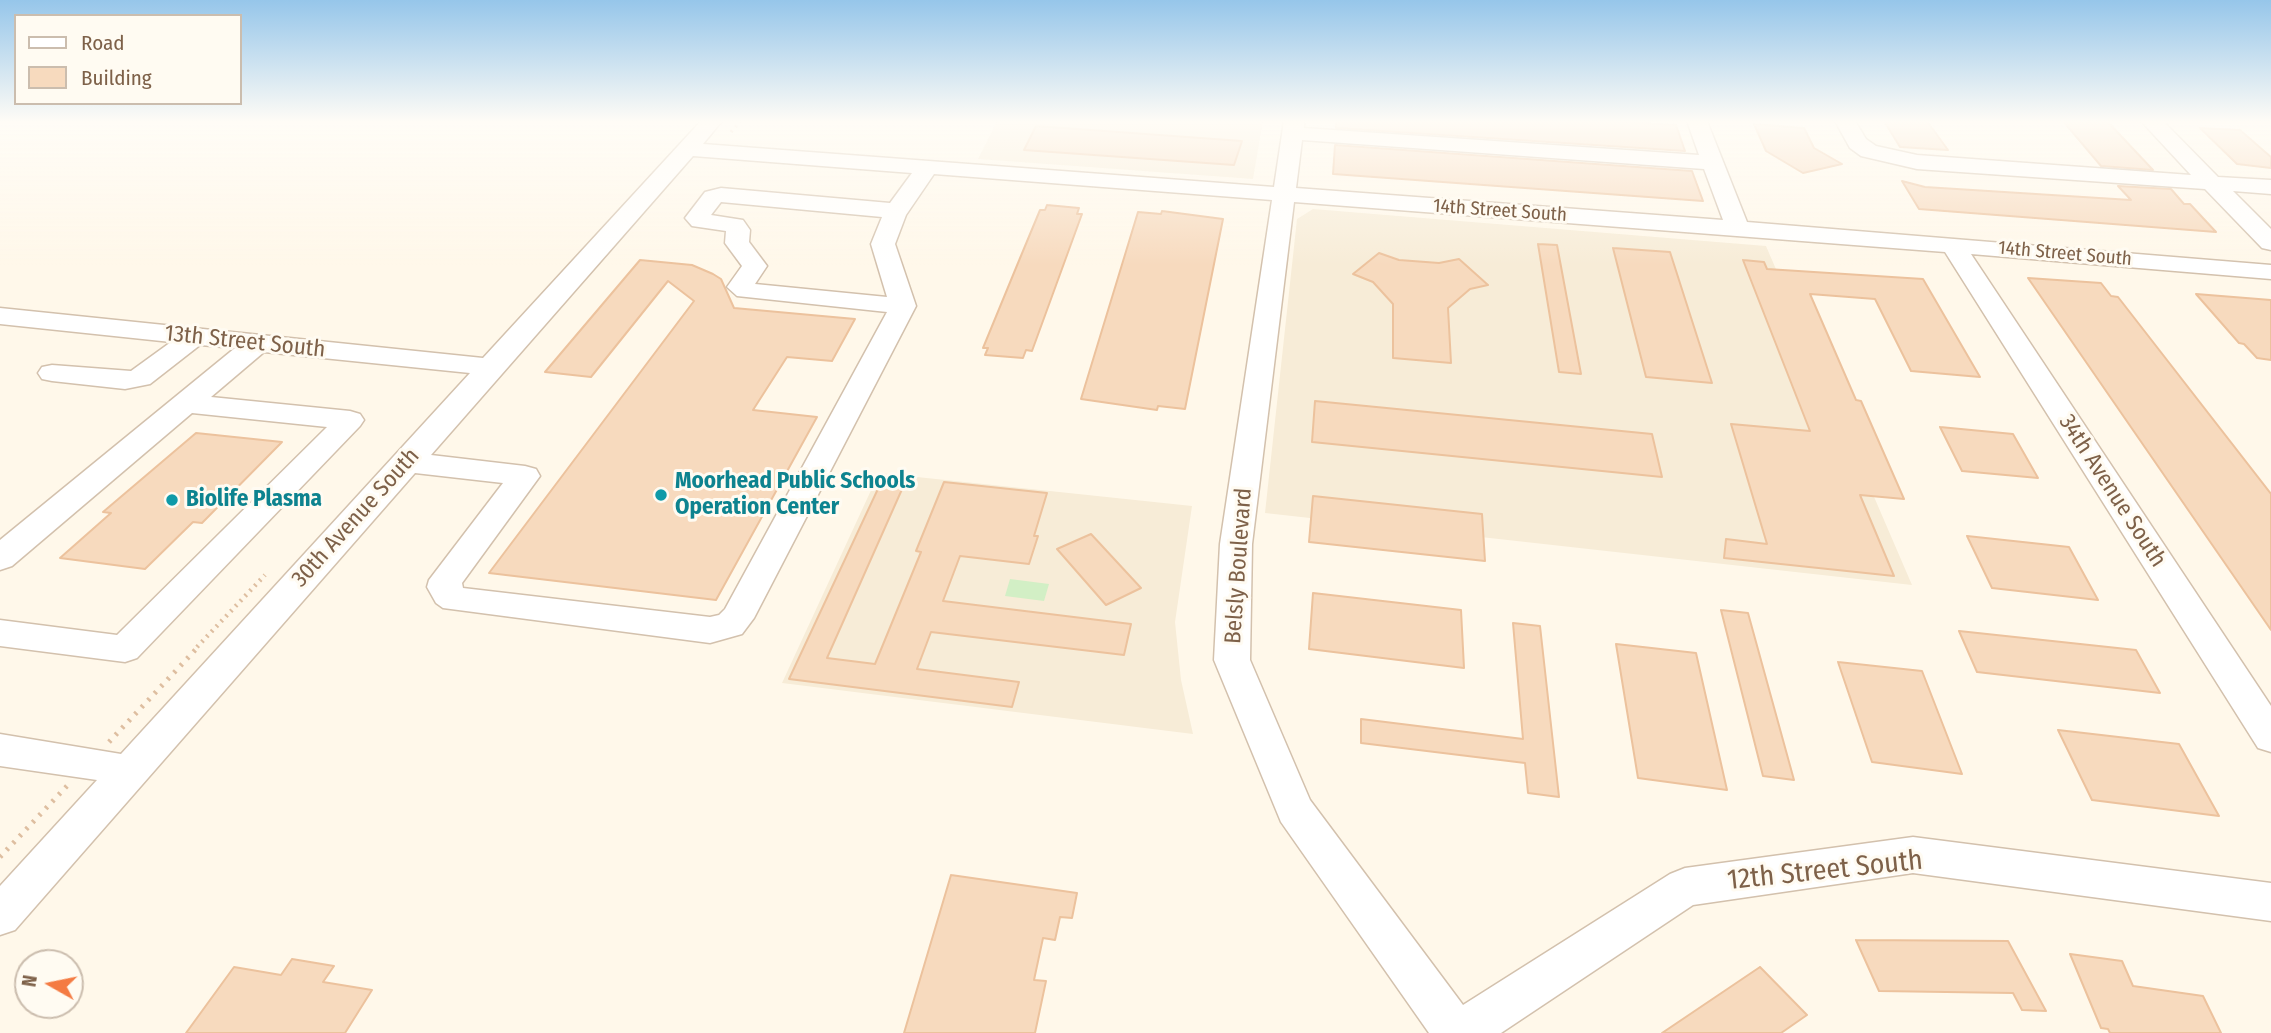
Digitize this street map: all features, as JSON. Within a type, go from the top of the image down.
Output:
[{"type":"street","name":"30th Avenue South","points":[[0,916],[668,169]]},
{"type":"street","points":[[406,462],[525,476],[446,580],[444,587],[448,594],[455,598],[710,630],[730,625],[737,618],[903,306],[883,244],[897,211],[926,169]]},
{"type":"street","name":"14th Street South","points":[[943,169],[1953,245],[2271,272]]},
{"type":"street","name":"Belsly Boulevard","points":[[1287,169],[1236,544],[1232,660],[1295,810],[1459,1033]]},
{"type":"street","points":[[1715,169],[1738,229]]},
{"type":"street","points":[[2019,169],[2271,187]]},
{"type":"street","points":[[2199,169],[2271,243]]},
{"type":"street","points":[[897,211],[721,195],[713,197],[697,218],[700,221],[735,225],[738,230],[735,238],[737,243],[754,266],[740,287],[746,291],[903,306]]},
{"type":"street","name":"34th Avenue South","points":[[1953,245],[2271,737]]},
{"type":"street","name":"13th Street South","points":[[0,317],[490,367]]},
{"type":"street","points":[[52,373],[125,381],[140,378],[195,336]]},
{"type":"street","points":[[0,558],[257,343]]},
{"type":"street","points":[[0,633],[125,649],[350,420],[185,403]]},
{"type":"street","points":[[0,750],[131,772]]},
{"type":"street","name":"12th Street South","points":[[1459,1033],[1685,887],[1913,855],[2271,902]]},
{"type":"shaded area","points":[[1118,169],[1255,169],[1253,179]]},
{"type":"shaded area","points":[[1313,209],[1766,246],[1912,585],[1265,513],[1297,219]]},
{"type":"shaded area","points":[[879,473],[1192,506],[1175,622],[1181,680],[1193,734],[782,683]]},
{"type":"green space","points":[[1010,579],[1049,584],[1044,601],[1005,596]]},
{"type":"building","points":[[1333,169],[1692,171],[1703,201],[1333,174]]},
{"type":"building","points":[[1797,169],[1819,169],[1803,173]]},
{"type":"building","points":[[1902,181],[1925,187],[2131,200],[2118,186],[2171,189],[2184,204],[2190,204],[2216,232],[1919,209]]},
{"type":"building","points":[[1047,205],[1079,208],[1077,214],[1082,214],[1032,351],[1026,350],[1023,358],[985,355],[988,348],[983,348],[1018,263],[1040,210],[1045,210]]},
{"type":"building","points":[[1162,211],[1223,219],[1185,409],[1158,406],[1157,410],[1081,399],[1138,212],[1161,214]]},
{"type":"building","points":[[1538,244],[1557,245],[1581,374],[1559,372]]},
{"type":"building","points":[[1613,248],[1670,252],[1712,383],[1646,377]]},
{"type":"building","points":[[1379,253],[1399,260],[1439,263],[1459,259],[1488,285],[1470,289],[1448,308],[1451,363],[1393,358],[1393,304],[1373,282],[1353,274]]},
{"type":"building","name":"Moorhead Public Schools Operation Center","points":[[640,260],[692,265],[713,274],[721,279],[734,308],[855,319],[832,361],[787,357],[753,410],[817,417],[716,600],[489,573],[694,301],[668,281],[591,377],[545,372]]},
{"type":"building","points":[[1743,260],[1764,262],[1767,269],[1923,279],[1980,377],[1911,371],[1875,299],[1810,294],[1856,400],[1861,401],[1904,499],[1860,495],[1894,576],[1724,558],[1726,539],[1767,544],[1731,424],[1810,431]]},
{"type":"building","points":[[2028,278],[2101,283],[2111,296],[2118,297],[2271,494],[2271,630]]},
{"type":"building","points":[[2196,294],[2271,300],[2271,360],[2257,358],[2244,344],[2239,343]]},
{"type":"building","points":[[1315,401],[1652,434],[1662,477],[1312,442]]},
{"type":"building","points":[[1940,427],[2013,434],[2038,478],[1962,471]]},
{"type":"building","name":"Biolife Plasma","points":[[196,433],[282,442],[202,523],[193,522],[145,569],[60,558],[111,513],[103,512]]},
{"type":"building","points":[[884,476],[907,478],[827,658],[875,664],[921,552],[916,551],[944,482],[1047,493],[1029,564],[960,556],[943,601],[1131,624],[1124,655],[931,632],[917,669],[1019,682],[1012,707],[789,679]]},
{"type":"building","points":[[1313,496],[1482,514],[1485,561],[1309,542]]},
{"type":"building","points":[[1091,534],[1141,588],[1106,605],[1057,549]]},
{"type":"building","points":[[1967,536],[2069,547],[2098,600],[1992,588]]},
{"type":"building","points":[[1313,593],[1461,610],[1464,668],[1309,649]]},
{"type":"building","points":[[1721,610],[1748,613],[1794,780],[1763,776]]},
{"type":"building","points":[[1513,623],[1540,626],[1559,797],[1528,793],[1525,763],[1361,743],[1361,719],[1523,739]]},
{"type":"building","points":[[1959,631],[2136,650],[2160,693],[1977,672]]},
{"type":"building","points":[[1616,644],[1696,653],[1727,790],[1638,778]]},
{"type":"building","points":[[1838,662],[1922,671],[1962,774],[1872,762]]},
{"type":"building","points":[[2058,730],[2179,744],[2219,816],[2092,800]]},
{"type":"building","points":[[951,875],[1077,893],[1072,918],[1060,917],[1055,940],[1043,938],[1034,980],[1046,981],[1035,1033],[904,1033]]},
{"type":"building","points":[[1856,940],[2008,941],[2046,1011],[2022,1010],[2013,993],[1879,991]]},
{"type":"building","points":[[2070,954],[2122,961],[2133,986],[2203,996],[2221,1033],[2110,1033],[2108,1029],[2101,1028]]},
{"type":"building","points":[[292,959],[334,966],[323,982],[372,990],[345,1033],[186,1033],[234,967],[281,975]]},
{"type":"building","points":[[1760,967],[1807,1015],[1781,1033],[1662,1033]]},
{"type":"place","name":"Moorhead Public Schools Operation Center","points":[[661,495]]},
{"type":"place","name":"Biolife Plasma","points":[[172,500]]}]
